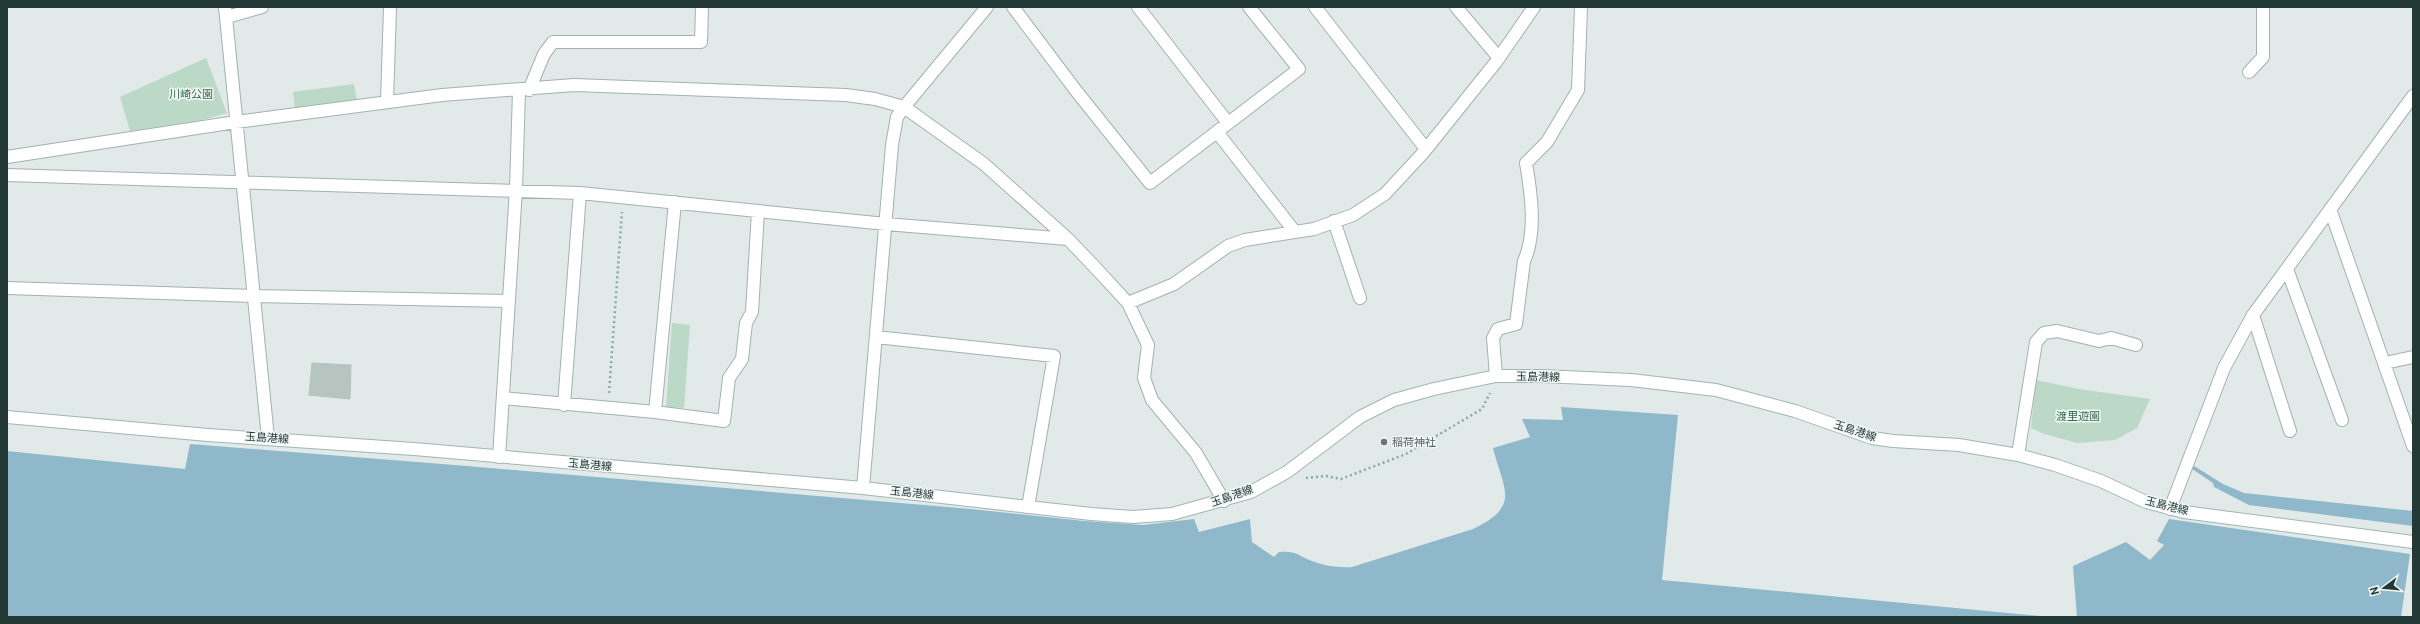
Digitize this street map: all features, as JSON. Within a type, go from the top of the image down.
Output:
[{"type":"street","points":[[262,7],[226,12],[268,438]]},
{"type":"street","points":[[387,102],[390,7]]},
{"type":"street","points":[[499,457],[516,189],[524,90],[544,54],[553,42],[701,42],[702,7]]},
{"type":"street","points":[[863,488],[892,145],[897,117],[987,7]]},
{"type":"street","points":[[1013,7],[1077,92],[1150,183],[1299,69],[1249,7]]},
{"type":"street","points":[[1138,7],[1228,123]]},
{"type":"street","points":[[1315,7],[1426,149]]},
{"type":"street","points":[[1456,7],[1499,58]]},
{"type":"street","points":[[1128,303],[1174,284],[1228,246],[1245,240],[1295,232],[1334,222],[1353,215],[1385,194],[1426,149],[1499,58],[1534,7]]},
{"type":"street","points":[[1496,376],[1493,338],[1498,329],[1516,324],[1524,261],[1527,254],[1532,212],[1526,163],[1547,142],[1578,90],[1581,7]]},
{"type":"street","points":[[2249,72],[2263,57],[2263,7]]},
{"type":"street","points":[[7,157],[236,122],[442,95],[524,90],[574,85],[846,95],[875,99],[904,107],[984,164],[1068,239],[1128,303],[1148,345],[1144,378],[1152,400],[1196,453],[1224,501]]},
{"type":"street","points":[[2170,509],[2224,368],[2253,315],[2413,96]]},
{"type":"street","points":[[1217,132],[1295,232]]},
{"type":"street","points":[[7,175],[516,189],[623,196],[886,224],[1068,239]]},
{"type":"street","points":[[564,405],[580,193]]},
{"type":"street","points":[[655,412],[675,202]]},
{"type":"street","points":[[2330,209],[2385,362],[2413,446]]},
{"type":"street","points":[[503,398],[564,405],[655,412],[724,421],[729,378],[742,359],[746,323],[752,312],[758,211]]},
{"type":"street","points":[[1334,222],[1360,298]]},
{"type":"street","points":[[2286,269],[2342,420]]},
{"type":"street","points":[[7,288],[254,296],[509,301]]},
{"type":"street","points":[[2253,315],[2290,431]]},
{"type":"street","points":[[2018,455],[2036,342],[2044,333],[2057,331],[2099,341],[2111,338],[2136,345]]},
{"type":"street","points":[[876,337],[1054,356],[1028,507]]},
{"type":"street","points":[[2385,362],[2413,357]]},
{"type":"street","name":"玉島港線","points":[[7,417],[863,488],[1028,507],[1133,516],[1172,514],[1224,501],[1251,492],[1287,472],[1360,417],[1394,400],[1434,389],[1496,376],[1542,376],[1631,380],[1716,390],[1795,411],[1872,438],[1893,441],[1959,445],[2018,455],[2101,481],[2146,502],[2170,509],[2413,542]]},
{"type":"path","points":[[608,409],[623,196]]},
{"type":"path","points":[[1301,479],[1326,476],[1341,479],[1406,454],[1482,409],[1496,376]]},
{"type":"green space","name":"川崎公園","points":[[206,58],[227,113],[202,120],[130,131],[120,97]]},
{"type":"green space","points":[[354,84],[357,101],[295,110],[293,92]]},
{"type":"green space","points":[[672,323],[690,325],[684,408],[666,407]]},
{"type":"green space","name":"渡里遊園","points":[[2036,380],[2079,389],[2150,399],[2137,428],[2115,440],[2078,443],[2044,434],[2031,428]]},
{"type":"water","points":[[1561,407],[1678,415],[1662,580],[2051,617],[7,617],[7,451],[185,469],[190,444],[971,509],[1084,521],[1143,525],[1194,519],[1199,532],[1250,519],[1252,542],[1274,557],[1279,552],[1290,552],[1322,564],[1337,567],[1352,567],[1473,529],[1488,521],[1498,513],[1503,505],[1505,496],[1504,486],[1493,448],[1530,437],[1522,419],[1563,420]]},
{"type":"water","points":[[2191,464],[2223,484],[2244,493],[2413,511],[2413,526],[2249,505],[2214,487],[2213,483],[2189,467]]},
{"type":"water","points":[[2169,519],[2410,554],[2401,617],[2077,617],[2073,566],[2126,542],[2150,560],[2164,545],[2157,541]]},
{"type":"building","points":[[312,363],[351,365],[350,399],[309,395]]},
{"type":"place","name":"稲荷神社","points":[[1384,442]]}]
